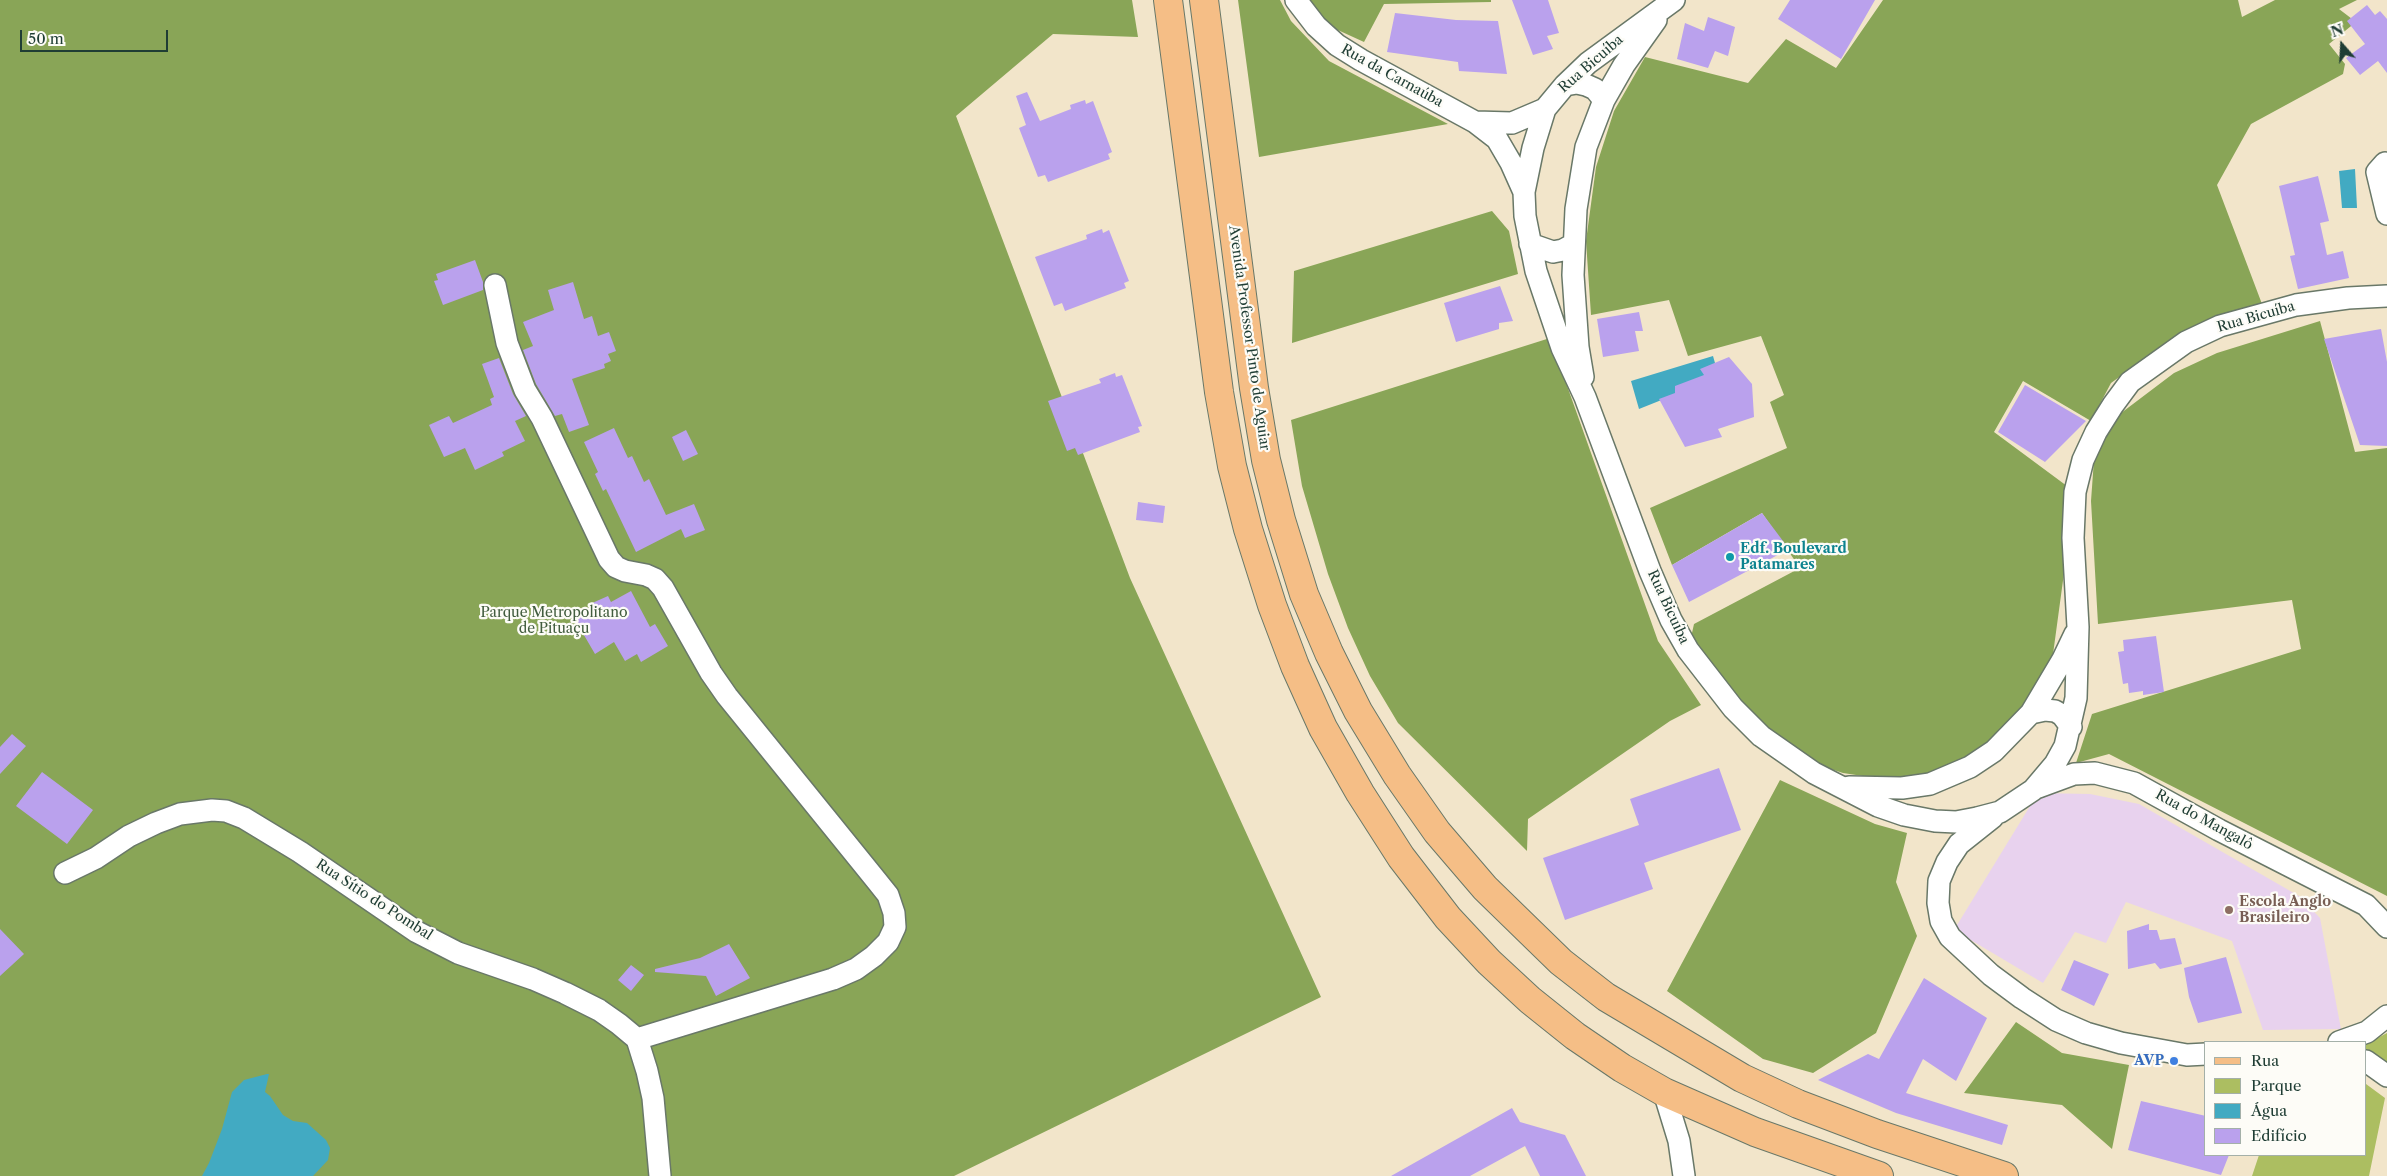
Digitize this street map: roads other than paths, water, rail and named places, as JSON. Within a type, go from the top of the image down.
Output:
[{"type":"main road","points":[[1168,0],[1219,392],[1232,466],[1248,530],[1272,605],[1299,675],[1323,728],[1360,794],[1401,857],[1448,918],[1489,962],[1530,1000],[1575,1036],[1622,1068],[1664,1092],[1756,1132],[1879,1176]]},
{"type":"main road","name":"Avenida Professor Pinto de Aguiar","points":[[1204,0],[1254,388],[1266,460],[1279,512],[1304,594],[1329,653],[1358,712],[1397,775],[1437,832],[1485,888],[1560,962],[1606,997],[1742,1078],[1798,1104],[1877,1134],[2004,1176]]},
{"type":"street","name":"Rua da Carnaúba","points":[[1296,0],[1316,26],[1337,45],[1475,122],[1497,139],[1504,148],[1524,192]]},
{"type":"street","name":"Rua Bicuíba","points":[[1671,3],[1595,57],[1565,85],[1545,109],[1533,148],[1524,192],[1530,244],[1547,307],[1562,348],[1586,397],[1650,571],[1671,620],[1688,650],[1727,701],[1761,736],[1799,764],[1878,806],[1904,815],[1935,822],[1956,822],[2000,812],[2034,790],[2058,758],[2065,746],[2071,727],[2076,698],[2078,627],[2073,538],[2075,492],[2083,460],[2096,432],[2113,404],[2130,382],[2156,361],[2186,342],[2220,326],[2296,306],[2348,298],[2387,296]]},
{"type":"street","name":"Rua Bicuíba","points":[[1586,397],[1574,299],[1574,244],[1576,209],[1586,147],[1604,100],[1624,65],[1671,3]]},
{"type":"street","points":[[1565,85],[1577,83],[1586,85],[1595,89],[1604,100]]},
{"type":"street","name":"Rua da Carnaúba","points":[[1475,122],[1512,123],[1545,109]]},
{"type":"street","points":[[2387,164],[2384,162],[2378,172],[2387,213]]},
{"type":"street","points":[[1530,244],[1553,252],[1563,250],[1574,244]]},
{"type":"street","points":[[495,285],[507,343],[524,390],[542,418],[609,558],[616,567],[655,579],[663,588],[711,673],[727,696],[888,895],[894,913],[895,926],[888,942],[874,956],[856,969],[833,979],[636,1039],[653,1098],[660,1176]]},
{"type":"street","name":"Rua Bicuíba","points":[[1841,787],[1878,789],[1930,784],[1970,768],[1994,751],[2031,713],[2063,659],[2078,627]]},
{"type":"street","points":[[2031,713],[2045,710],[2055,711],[2062,715],[2071,727]]},
{"type":"street","name":"Rua do Mangalô","points":[[2034,790],[2074,774],[2095,773],[2134,782],[2219,830],[2366,904],[2387,912]]},
{"type":"street","points":[[1930,784],[1924,795],[1924,803],[1935,822]]},
{"type":"street","name":"Rua Sítio do Pombal","points":[[65,873],[80,867],[129,836],[156,823],[195,811],[226,812],[244,818],[300,852],[417,932],[458,953],[532,979],[565,993],[599,1010],[636,1039]]},
{"type":"street","points":[[2000,812],[1959,844],[1947,862],[1939,881],[1938,904],[1941,921],[1950,937],[1991,975],[2056,1020],[2086,1033],[2121,1043],[2187,1054],[2204,1054]]},
{"type":"street","name":"Rua do Mangalô","points":[[2366,904],[2387,927]]},
{"type":"street","points":[[2342,1041],[2367,1032],[2387,1016]]},
{"type":"street","points":[[2367,1062],[2387,1076]]},
{"type":"street","points":[[1664,1092],[1680,1141],[1684,1176]]},
{"type":"water","points":[[2355,169],[2357,208],[2342,208],[2339,171]]},
{"type":"water","points":[[1713,356],[1719,377],[1639,409],[1631,381]]},
{"type":"water","points":[[269,1074],[265,1092],[283,1115],[293,1121],[307,1123],[326,1140],[330,1148],[328,1160],[313,1176],[202,1176],[222,1129],[232,1092],[244,1080]]},
{"type":"place","name":"Edf. Boulevard Patamares","points":[[1730,557]]},
{"type":"place","name":"Escola Anglo Brasileiro","points":[[2229,910]]},
{"type":"place","name":"AVP","points":[[2174,1061]]},
{"type":"park label","name":"Parque Metropolitano de Pituaçu","points":[[554,622]]}]
